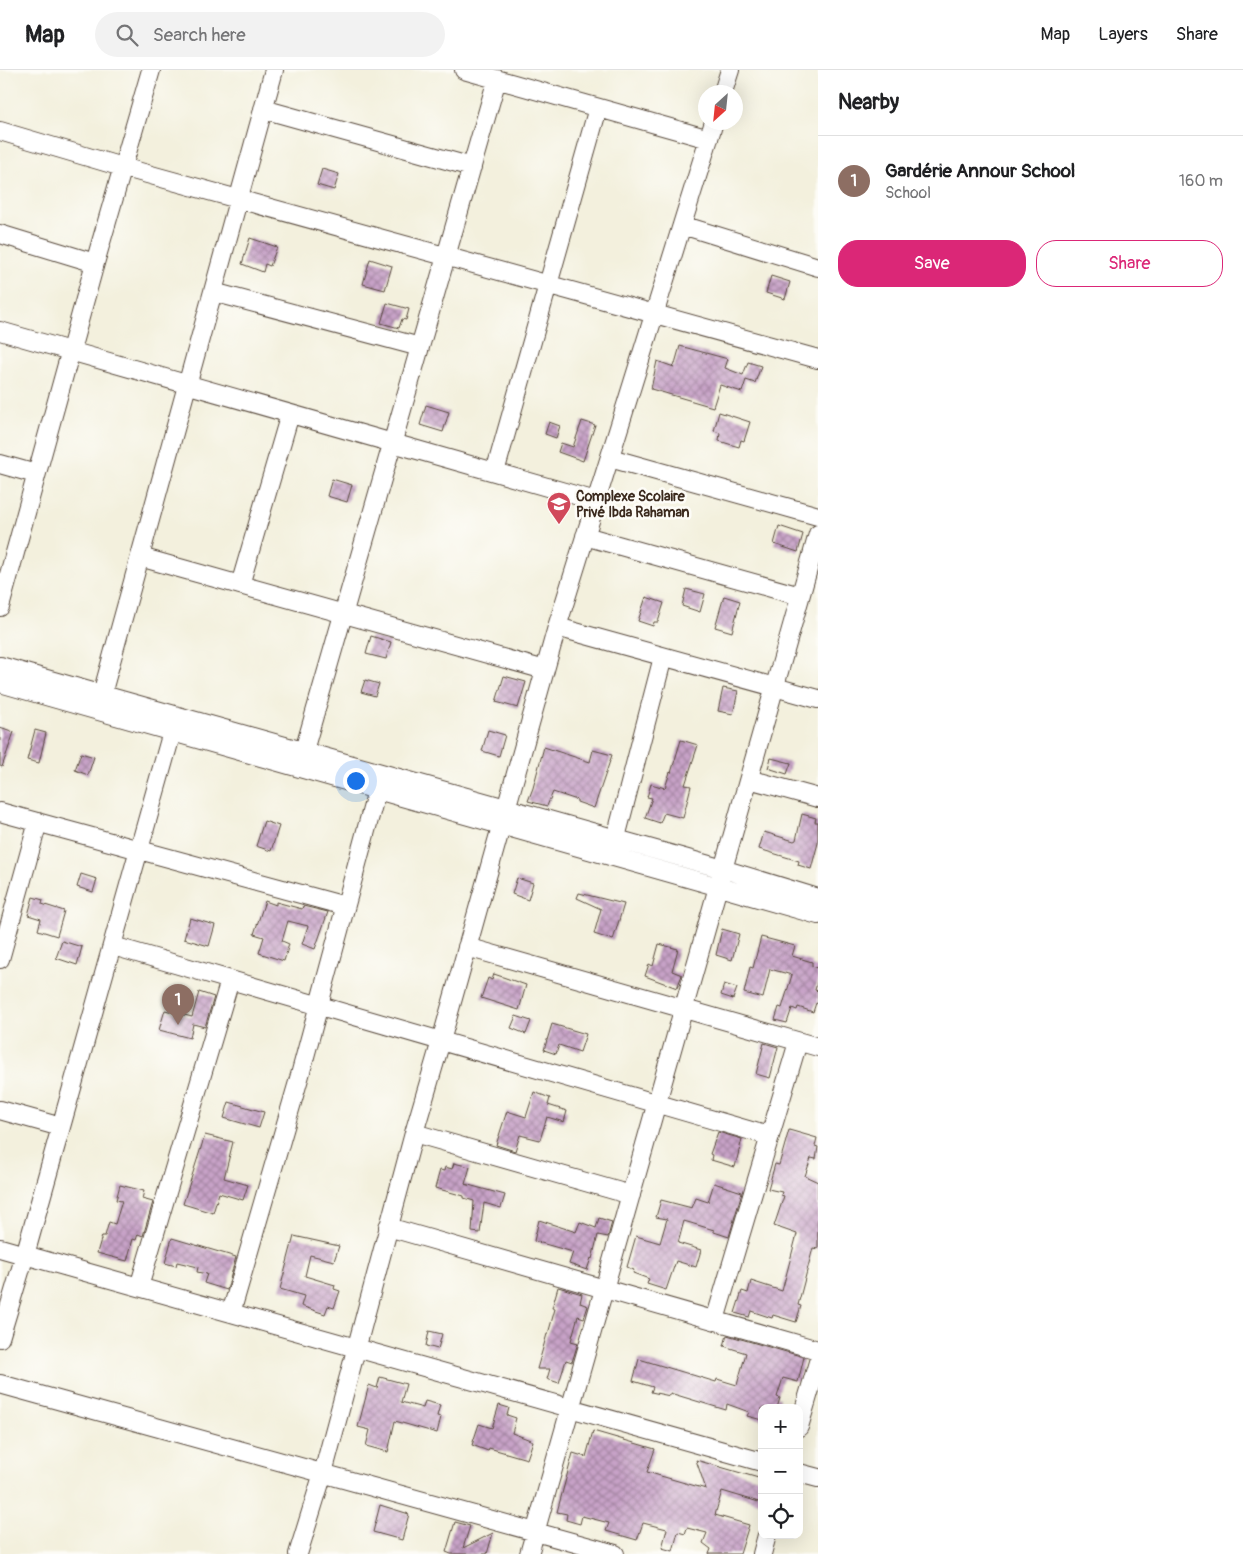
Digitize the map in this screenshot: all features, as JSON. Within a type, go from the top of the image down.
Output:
[{"type":"street","points":[[0,607],[6,562],[36,474],[94,263],[151,70]]},
{"type":"street","points":[[100,703],[274,70]]},
{"type":"street","points":[[464,70],[709,139]]},
{"type":"street","points":[[725,85],[730,70]]},
{"type":"street","points":[[302,760],[497,79]]},
{"type":"street","points":[[495,472],[598,108]]},
{"type":"street","points":[[263,109],[472,167]]},
{"type":"street","points":[[298,1554],[323,1473],[414,1133],[557,627],[712,130]]},
{"type":"street","points":[[0,131],[122,167],[818,359]]},
{"type":"street","points":[[682,225],[818,267]]},
{"type":"street","points":[[0,234],[94,263]]},
{"type":"street","points":[[213,292],[420,347]]},
{"type":"street","points":[[0,330],[596,501]]},
{"type":"street","points":[[240,585],[290,414]]},
{"type":"street","points":[[610,458],[818,516]]},
{"type":"street","points":[[0,464],[36,474]]},
{"type":"street","points":[[529,1554],[818,534]]},
{"type":"street","points":[[585,536],[800,596]]},
{"type":"street","points":[[140,558],[545,670]]},
{"type":"street","points":[[557,627],[818,699]]},
{"type":"street","points":[[610,856],[663,656]]},
{"type":"street","points":[[0,666],[172,732],[302,760],[506,808],[723,869],[818,898]]},
{"type":"street","points":[[0,683],[100,703],[302,760],[377,790],[818,915]]},
{"type":"street","points":[[0,1338],[113,946],[172,732]]},
{"type":"street","points":[[749,780],[818,798]]},
{"type":"street","points":[[231,1313],[319,1006],[377,790]]},
{"type":"street","points":[[0,812],[345,906]]},
{"type":"street","points":[[0,959],[38,822]]},
{"type":"street","points":[[113,946],[769,1136]]},
{"type":"street","points":[[467,947],[818,1047]]},
{"type":"street","points":[[139,1287],[230,980]]},
{"type":"street","points":[[715,1320],[798,1042]]},
{"type":"street","points":[[0,1110],[61,1127]]},
{"type":"street","points":[[414,1133],[631,1195]]},
{"type":"street","points":[[388,1228],[818,1350]]},
{"type":"street","points":[[0,1248],[758,1461]]},
{"type":"street","points":[[803,1413],[818,1362]]},
{"type":"street","points":[[0,1384],[615,1554]]},
{"type":"street","points":[[803,1474],[818,1478]]},
{"type":"street","points":[[762,1554],[766,1539]]},
{"type":"building","points":[[322,169],[339,174],[334,190],[317,185]]},
{"type":"building","points":[[250,238],[277,247],[270,266],[265,264],[263,272],[242,264]]},
{"type":"building","points":[[370,259],[392,266],[385,290],[363,284]]},
{"type":"building","points":[[771,276],[790,282],[785,299],[766,293]]},
{"type":"building","points":[[387,303],[409,309],[406,320],[402,319],[399,328],[381,323]]},
{"type":"building","points":[[680,346],[728,359],[725,368],[743,375],[748,362],[761,366],[755,383],[746,380],[742,392],[720,385],[713,407],[651,389],[657,361],[674,367]]},
{"type":"building","points":[[426,405],[449,412],[443,432],[420,425]]},
{"type":"building","points":[[719,412],[750,422],[744,441],[741,440],[739,447],[719,441],[720,433],[714,431]]},
{"type":"building","points":[[582,421],[595,425],[583,461],[558,452],[561,443],[573,447]]},
{"type":"building","points":[[549,422],[560,426],[556,438],[545,434]]},
{"type":"building","points":[[332,479],[352,485],[347,502],[327,496]]},
{"type":"building","points":[[779,526],[803,534],[798,552],[774,544]]},
{"type":"building","points":[[686,589],[705,594],[700,612],[682,606]]},
{"type":"building","points":[[724,596],[740,601],[732,632],[715,627]]},
{"type":"building","points":[[646,597],[664,603],[658,622],[654,622],[653,626],[638,621]]},
{"type":"building","points":[[371,636],[391,642],[386,659],[366,654]]},
{"type":"building","points":[[504,676],[526,682],[518,708],[496,702]]},
{"type":"building","points":[[365,680],[379,684],[375,696],[361,692]]},
{"type":"building","points":[[723,688],[738,691],[733,714],[718,711]]},
{"type":"building","points":[[0,727],[14,732],[2,767],[0,766]]},
{"type":"building","points":[[35,730],[46,733],[39,763],[27,760]]},
{"type":"building","points":[[488,730],[505,735],[499,756],[482,751]]},
{"type":"building","points":[[681,740],[698,745],[685,785],[691,786],[683,818],[664,813],[660,823],[645,818],[652,798],[647,797],[651,784],[665,788]]},
{"type":"building","points":[[544,747],[590,762],[593,750],[612,755],[594,808],[553,792],[547,806],[528,801]]},
{"type":"building","points":[[81,753],[94,757],[88,775],[75,770]]},
{"type":"building","points":[[771,758],[791,763],[787,774],[768,768]]},
{"type":"building","points":[[802,814],[816,818],[815,822],[818,822],[818,843],[811,869],[798,865],[799,861],[759,849],[764,832],[796,840]]},
{"type":"building","points":[[264,821],[279,826],[271,851],[256,846]]},
{"type":"building","points":[[81,874],[97,879],[93,892],[77,887]]},
{"type":"building","points":[[517,878],[533,883],[528,900],[512,894]]},
{"type":"building","points":[[579,893],[624,904],[613,940],[594,934],[601,909],[577,898]]},
{"type":"building","points":[[33,897],[43,900],[42,904],[64,911],[57,936],[38,930],[41,919],[28,915]]},
{"type":"building","points":[[265,901],[276,905],[276,902],[302,909],[303,906],[328,912],[315,949],[302,944],[308,926],[288,921],[282,941],[289,944],[284,961],[259,953],[264,937],[254,934]]},
{"type":"building","points":[[190,918],[215,925],[209,946],[184,939]]},
{"type":"building","points":[[722,929],[739,934],[732,960],[716,955]]},
{"type":"building","points":[[761,937],[795,946],[792,956],[812,962],[812,966],[818,968],[815,990],[818,991],[818,1004],[816,1003],[813,1012],[798,1007],[797,1010],[792,1008],[787,1023],[775,1020],[779,1007],[782,1008],[792,975],[770,969],[763,998],[744,993],[750,967],[753,968]]},
{"type":"building","points":[[62,941],[82,947],[77,965],[56,958]]},
{"type":"building","points":[[659,944],[678,949],[672,971],[682,975],[677,988],[645,976],[649,964],[653,966]]},
{"type":"building","points":[[494,974],[526,985],[519,1010],[481,998],[488,978],[492,980]]},
{"type":"building","points":[[724,984],[737,988],[733,999],[721,995]]},
{"type":"building","points":[[199,992],[214,997],[205,1027],[193,1024],[190,1038],[159,1030],[165,1010],[192,1017]]},
{"type":"building","points":[[516,1016],[531,1021],[526,1034],[511,1028]]},
{"type":"building","points":[[552,1024],[586,1034],[580,1052],[559,1045],[556,1054],[544,1050]]},
{"type":"building","points":[[764,1043],[778,1047],[770,1078],[756,1074]]},
{"type":"building","points":[[534,1092],[550,1098],[548,1105],[567,1111],[564,1122],[547,1117],[540,1140],[520,1135],[515,1151],[496,1145],[507,1111],[526,1117]]},
{"type":"building","points":[[229,1102],[264,1112],[259,1128],[224,1118]]},
{"type":"building","points":[[789,1130],[817,1138],[815,1146],[818,1147],[816,1159],[811,1158],[805,1176],[818,1182],[818,1249],[813,1248],[798,1305],[801,1306],[796,1322],[773,1315],[772,1318],[751,1311],[749,1317],[735,1313],[742,1291],[748,1293],[751,1281],[782,1291],[797,1234],[774,1226],[784,1196],[781,1195],[782,1192],[768,1189],[775,1164],[779,1165]]},
{"type":"building","points":[[718,1132],[742,1139],[735,1167],[711,1160],[712,1155],[710,1154]]},
{"type":"building","points":[[205,1135],[233,1142],[224,1178],[248,1185],[243,1200],[219,1193],[213,1213],[183,1204]]},
{"type":"building","points":[[454,1163],[470,1167],[465,1184],[505,1195],[501,1208],[484,1203],[480,1233],[472,1232],[474,1201],[464,1198],[464,1196],[435,1188],[440,1170],[444,1171],[445,1167],[452,1169]]},
{"type":"building","points":[[714,1183],[742,1192],[729,1237],[714,1232],[714,1230],[684,1221],[678,1243],[701,1250],[696,1267],[676,1261],[666,1290],[647,1284],[649,1279],[633,1273],[634,1270],[627,1267],[636,1236],[660,1243],[667,1219],[656,1217],[661,1200],[692,1208],[696,1198],[708,1202]]},
{"type":"building","points":[[120,1185],[144,1191],[142,1199],[153,1202],[143,1236],[138,1234],[136,1240],[133,1239],[127,1261],[97,1253],[109,1222],[115,1224],[122,1201],[116,1200]]},
{"type":"building","points":[[599,1218],[612,1222],[608,1237],[598,1235],[587,1270],[569,1264],[573,1252],[534,1241],[539,1220],[576,1232],[580,1222],[596,1228]]},
{"type":"building","points":[[294,1236],[339,1246],[334,1261],[310,1255],[305,1276],[335,1285],[334,1289],[340,1291],[334,1308],[328,1306],[325,1314],[301,1306],[304,1296],[280,1289]]},
{"type":"building","points":[[172,1238],[236,1257],[227,1290],[204,1283],[207,1274],[197,1272],[198,1267],[177,1262],[176,1266],[165,1263]]},
{"type":"building","points":[[558,1287],[582,1294],[580,1303],[588,1306],[584,1318],[578,1316],[571,1341],[578,1343],[572,1362],[566,1360],[559,1383],[547,1379],[550,1369],[537,1369],[555,1309],[552,1308]]},
{"type":"building","points":[[429,1331],[442,1334],[438,1349],[426,1346]]},
{"type":"building","points":[[727,1335],[804,1357],[798,1382],[783,1378],[777,1397],[780,1398],[778,1404],[758,1404],[758,1419],[747,1416],[749,1412],[727,1404],[726,1410],[670,1393],[670,1396],[651,1392],[653,1387],[633,1381],[639,1359],[716,1382],[717,1379],[737,1385],[746,1353],[724,1346]]},
{"type":"building","points":[[380,1377],[406,1384],[401,1402],[423,1408],[425,1401],[440,1405],[437,1416],[441,1417],[437,1433],[395,1421],[388,1452],[366,1446],[370,1430],[358,1427],[369,1385],[377,1388]]},
{"type":"building","points":[[499,1405],[509,1408],[507,1415],[516,1418],[512,1433],[533,1441],[527,1459],[489,1448],[488,1451],[472,1445],[479,1424],[492,1428]]},
{"type":"building","points":[[593,1431],[655,1449],[647,1472],[706,1489],[696,1460],[758,1478],[758,1502],[722,1491],[715,1515],[749,1525],[740,1554],[709,1554],[711,1549],[703,1543],[707,1533],[687,1528],[685,1534],[678,1532],[673,1551],[662,1548],[667,1529],[643,1523],[637,1540],[606,1531],[609,1523],[582,1516],[580,1524],[566,1520],[567,1514],[557,1512],[573,1453],[586,1457]]},
{"type":"building","points":[[380,1505],[409,1514],[402,1540],[373,1532]]},
{"type":"building","points":[[455,1522],[470,1526],[463,1548],[493,1533],[487,1554],[451,1554],[446,1552]]},
{"type":"place","name":"Complexe Scolaire Privé Ibda Rahaman","points":[[559,525]]},
{"type":"place","name":"Gardérie Annour School","points":[[178,1025]]}]
